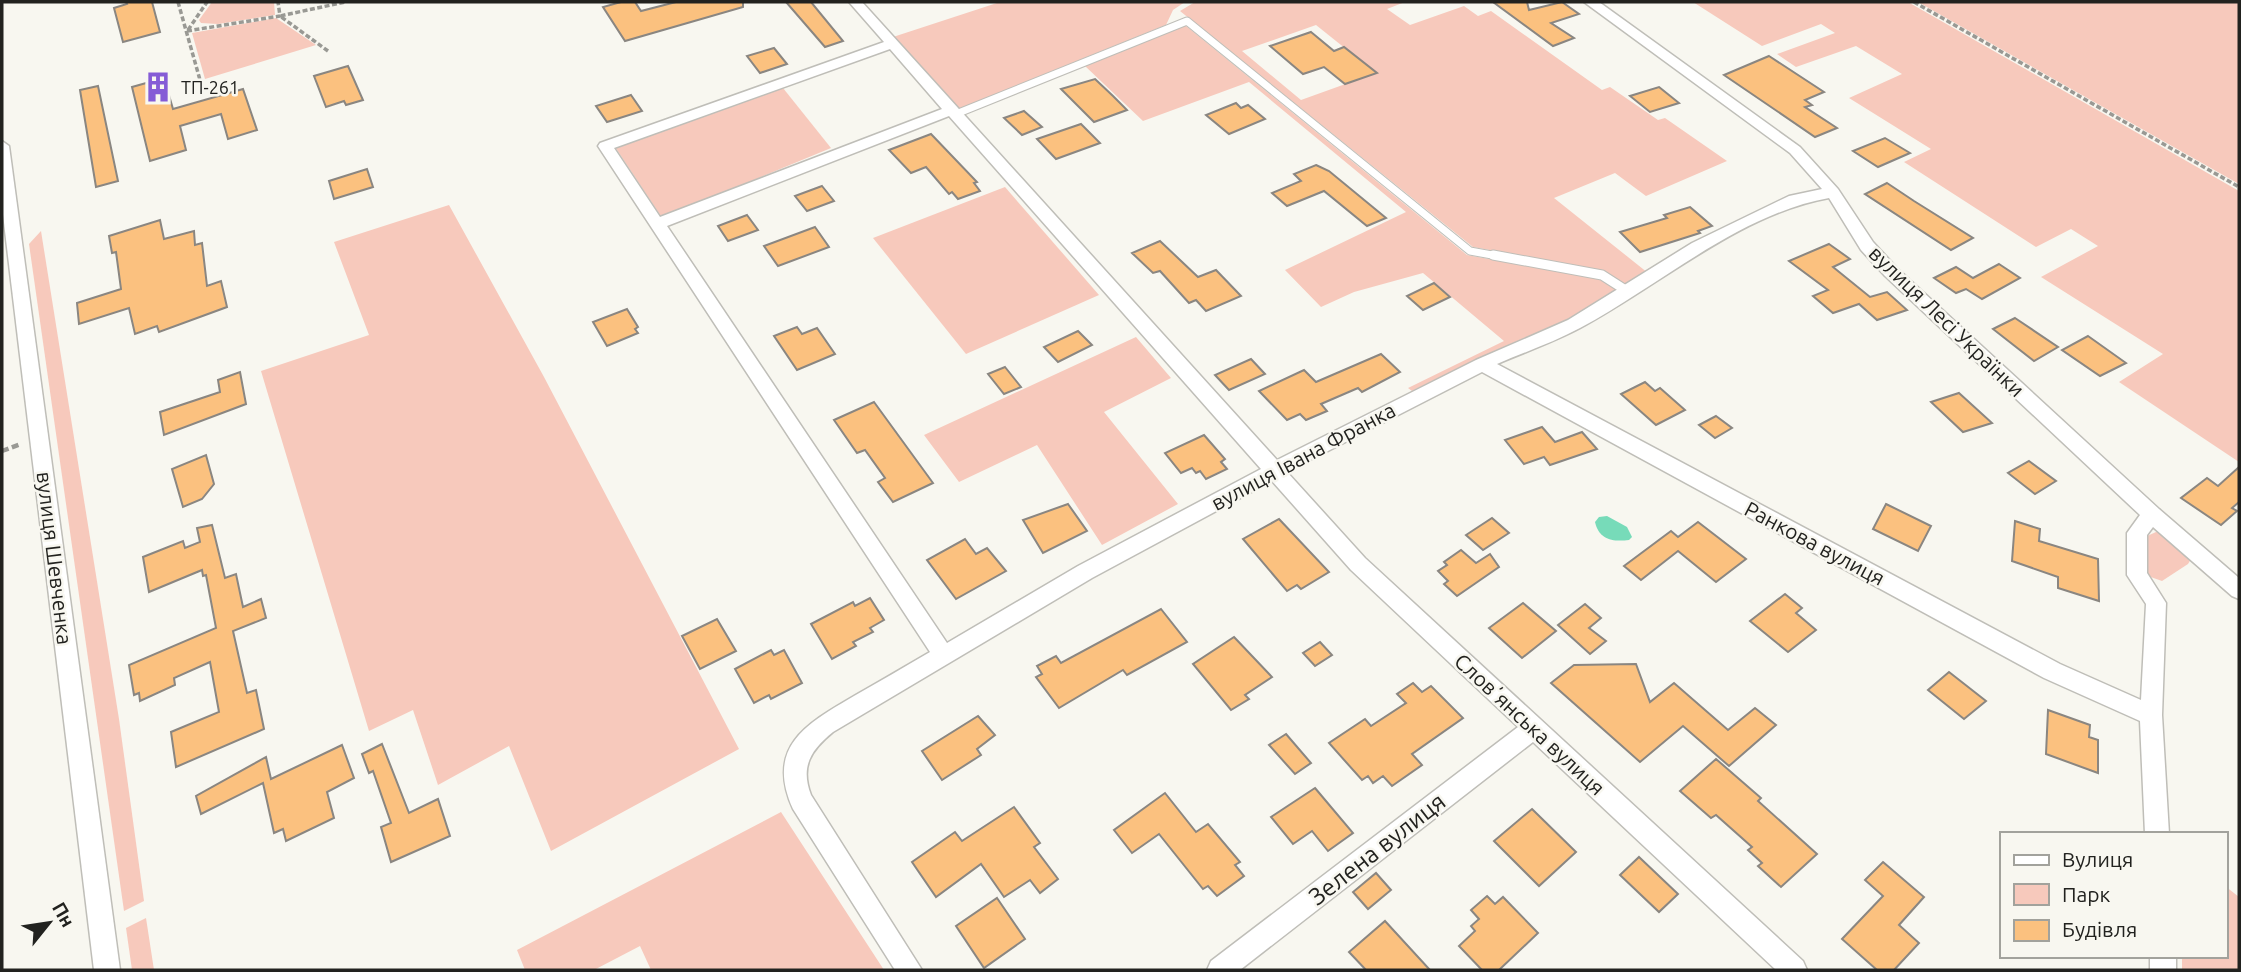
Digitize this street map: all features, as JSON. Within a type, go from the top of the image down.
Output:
[{"type":"street","name":"Словʼянська вулиця","points":[[855,2],[1358,564],[1794,970]]},
{"type":"street","name":"вулиця Лесі Українки","points":[[1591,2],[1795,150],[1833,192],[1867,246],[1891,272],[2152,514],[2239,590]]},
{"type":"street","points":[[892,44],[605,146],[943,655]]},
{"type":"street","points":[[657,224],[954,112]]},
{"type":"street","name":"вулиця Шевченка","points":[[2,146],[107,970]]},
{"type":"street","name":"вулиця Івана Франка","points":[[909,970],[801,801],[793,782],[795,758],[808,738],[825,725],[1085,572],[1273,471],[1482,364],[1574,324],[1698,247],[1795,199],[1833,192]]},
{"type":"street","name":"Ранкова вулиця","points":[[1482,364],[2052,671],[2151,715]]},
{"type":"street","points":[[2152,514],[2137,533],[2137,575],[2156,603],[2151,715],[2157,832]]},
{"type":"street","name":"Зелена вулиця","points":[[1220,970],[1534,728]]},
{"type":"lane","points":[[954,112],[1187,21],[1470,251],[1602,275],[1627,292]]},
{"type":"path","points":[[178,2],[202,87]]},
{"type":"path","points":[[187,31],[207,2]]},
{"type":"path","points":[[278,2],[280,16],[328,51]]},
{"type":"path","points":[[187,31],[345,2]]},
{"type":"path","points":[[1914,2],[2239,187]]},
{"type":"green space","points":[[212,2],[274,2],[275,15],[218,24],[201,23],[199,20]]},
{"type":"green space","points":[[1000,2],[1185,2],[1173,10],[1166,25],[959,109],[893,37]]},
{"type":"green space","points":[[1195,2],[1405,2],[1387,9],[1410,25],[1464,6],[1478,16],[1491,11],[1602,90],[1610,87],[1658,120],[1665,118],[1727,161],[1646,196],[1615,173],[1554,198],[1648,273],[1627,286],[1605,271],[1473,247],[1180,11]],"holes":[[[1316,25],[1376,73],[1301,100],[1242,51]]]},
{"type":"green space","points":[[1693,2],[1908,2],[2239,191],[2239,462],[2119,382],[2163,354],[2041,277],[2098,246],[2071,229],[2036,247],[1904,162],[1931,149],[1849,98],[1902,74],[1856,46],[1796,67],[1777,54],[1835,33],[1821,24],[1762,46]]},
{"type":"green space","points":[[1918,2],[2239,2],[2239,184]]},
{"type":"green space","points":[[276,18],[316,45],[205,79],[192,33]]},
{"type":"green space","points":[[1185,25],[1467,255],[1599,279],[1618,291],[1570,321],[1412,391],[1408,388],[1504,341],[1423,273],[1354,292],[1321,307],[1285,270],[1406,212],[1249,82],[1143,121],[1085,66]]},
{"type":"green space","points":[[783,88],[831,148],[662,218],[615,147]]},
{"type":"green space","points":[[1005,187],[1099,295],[966,354],[873,238]]},
{"type":"green space","points":[[449,205],[544,377],[739,749],[551,851],[509,746],[438,785],[413,710],[369,731],[261,371],[369,335],[334,242]]},
{"type":"green space","points":[[41,231],[119,719],[144,901],[124,911],[29,244]]},
{"type":"green space","points":[[1136,337],[1171,378],[1104,412],[1178,504],[1102,545],[1037,445],[959,482],[924,435]]},
{"type":"green space","points":[[2156,532],[2164,533],[2191,559],[2188,564],[2162,581],[2145,575],[2145,537]]},
{"type":"green space","points":[[781,812],[884,970],[651,970],[640,946],[594,970],[525,970],[517,950]]},
{"type":"green space","points":[[2227,888],[2239,897],[2239,970],[2182,970],[2182,958],[2227,958]]},
{"type":"green space","points":[[146,918],[154,970],[132,970],[126,928]]},
{"type":"shaded area","points":[[1607,516],[1627,527],[1632,537],[1618,541],[1603,536],[1595,522],[1599,517]]},
{"type":"building","points":[[126,2],[152,2],[160,32],[123,42],[114,8],[127,4]]},
{"type":"building","points":[[621,2],[635,2],[641,11],[676,2],[743,2],[743,7],[625,41],[603,7]]},
{"type":"building","points":[[786,2],[811,2],[843,41],[825,47]]},
{"type":"building","points":[[1493,2],[1527,2],[1529,10],[1562,2],[1579,14],[1551,23],[1574,38],[1553,46]]},
{"type":"building","points":[[1311,32],[1334,51],[1344,47],[1377,73],[1345,84],[1324,67],[1303,74],[1270,46]]},
{"type":"building","points":[[774,48],[787,64],[760,73],[747,56]]},
{"type":"building","points":[[1769,56],[1824,92],[1805,100],[1812,105],[1805,107],[1837,128],[1815,137],[1724,75]]},
{"type":"building","points":[[348,66],[363,100],[346,105],[344,101],[326,107],[314,76]]},
{"type":"building","points":[[164,78],[173,109],[243,89],[257,130],[228,139],[221,114],[180,126],[186,150],[150,161],[132,87]]},
{"type":"building","points":[[1095,79],[1127,110],[1094,122],[1061,89]]},
{"type":"building","points":[[98,86],[118,181],[96,187],[80,90]]},
{"type":"building","points":[[1659,87],[1679,103],[1650,112],[1630,96]]},
{"type":"building","points":[[631,95],[642,111],[607,122],[596,106]]},
{"type":"building","points":[[1236,103],[1241,108],[1248,105],[1265,119],[1229,134],[1206,115]]},
{"type":"building","points":[[1024,111],[1042,127],[1022,135],[1004,118]]},
{"type":"building","points":[[1081,124],[1100,143],[1056,159],[1037,139]]},
{"type":"building","points":[[931,134],[977,182],[974,183],[980,191],[958,199],[952,192],[949,194],[926,167],[911,173],[889,150]]},
{"type":"building","points":[[1885,138],[1910,153],[1878,167],[1853,151]]},
{"type":"building","points":[[1316,165],[1329,171],[1386,218],[1367,226],[1324,191],[1287,206],[1272,193],[1301,181],[1294,174]]},
{"type":"building","points":[[367,169],[373,187],[334,199],[329,181]]},
{"type":"building","points":[[1887,183],[1973,238],[1951,250],[1865,194]]},
{"type":"building","points":[[822,186],[834,201],[807,211],[795,196]]},
{"type":"building","points":[[1690,207],[1712,226],[1698,231],[1700,233],[1640,252],[1620,232],[1667,218],[1664,215]]},
{"type":"building","points":[[747,215],[758,230],[728,241],[718,226]]},
{"type":"building","points":[[160,220],[164,239],[194,231],[195,245],[202,243],[207,286],[221,281],[227,307],[159,332],[157,326],[135,334],[129,308],[79,324],[77,303],[121,289],[116,252],[112,253],[109,236]]},
{"type":"building","points":[[815,227],[829,247],[778,266],[764,246]]},
{"type":"building","points":[[1160,241],[1198,277],[1216,270],[1241,296],[1206,311],[1196,300],[1189,303],[1160,271],[1153,273],[1132,253]]},
{"type":"building","points":[[1829,244],[1850,259],[1833,267],[1870,297],[1887,292],[1907,310],[1877,320],[1859,304],[1833,313],[1813,296],[1828,290],[1789,261]]},
{"type":"building","points":[[1999,264],[2020,278],[1982,299],[1966,289],[1956,293],[1934,278],[1956,267],[1973,278]]},
{"type":"building","points":[[1434,283],[1450,297],[1423,310],[1407,296]]},
{"type":"building","points":[[627,309],[638,327],[635,329],[638,333],[607,346],[593,322]]},
{"type":"building","points":[[2015,318],[2058,347],[2034,361],[1993,329]]},
{"type":"building","points":[[797,327],[802,334],[817,328],[835,354],[797,370],[774,336]]},
{"type":"building","points":[[1078,331],[1092,345],[1058,362],[1044,347]]},
{"type":"building","points":[[2088,336],[2126,363],[2100,376],[2062,350]]},
{"type":"building","points":[[1381,354],[1400,372],[1362,392],[1358,388],[1321,404],[1327,411],[1306,420],[1300,414],[1287,420],[1259,391],[1304,370],[1316,382]]},
{"type":"building","points":[[1251,359],[1265,374],[1229,390],[1215,375]]},
{"type":"building","points":[[1005,367],[1021,387],[1004,394],[988,374]]},
{"type":"building","points":[[240,372],[246,404],[164,435],[160,412],[220,392],[218,380]]},
{"type":"building","points":[[1645,382],[1655,391],[1660,388],[1685,410],[1656,425],[1621,394]]},
{"type":"building","points":[[1959,393],[1992,423],[1963,432],[1931,402]]},
{"type":"building","points":[[874,402],[933,483],[893,502],[878,482],[885,478],[865,450],[857,453],[834,420]]},
{"type":"building","points":[[1716,416],[1732,428],[1715,438],[1699,425]]},
{"type":"building","points":[[1542,427],[1555,442],[1582,432],[1597,449],[1550,465],[1544,457],[1524,464],[1505,440]]},
{"type":"building","points":[[1204,435],[1225,459],[1221,462],[1227,469],[1206,479],[1200,471],[1196,473],[1192,468],[1181,473],[1165,453]]},
{"type":"building","points":[[206,455],[214,484],[202,499],[183,507],[172,469]]},
{"type":"building","points":[[2029,461],[2056,481],[2035,494],[2008,473]]},
{"type":"building","points":[[2239,467],[2239,502],[2232,508],[2237,511],[2221,525],[2181,498],[2207,478],[2218,486]]},
{"type":"building","points":[[1068,504],[1087,531],[1043,553],[1023,520]]},
{"type":"building","points":[[1886,504],[1931,526],[1918,551],[1873,529]]},
{"type":"building","points":[[1492,518],[1509,533],[1483,550],[1466,535]]},
{"type":"building","points":[[1279,519],[1329,572],[1301,589],[1297,585],[1287,591],[1243,539]]},
{"type":"building","points":[[2015,521],[2040,529],[2039,541],[2098,559],[2099,601],[2058,588],[2058,577],[2012,561]]},
{"type":"building","points":[[1698,522],[1746,559],[1716,582],[1678,551],[1641,580],[1624,566],[1671,531],[1678,537]]},
{"type":"building","points":[[212,525],[225,578],[236,574],[243,607],[261,599],[266,618],[233,631],[247,693],[256,690],[264,729],[176,767],[171,732],[219,712],[210,662],[174,678],[175,685],[140,701],[139,693],[134,695],[129,665],[216,628],[206,575],[203,576],[202,570],[149,592],[143,557],[183,541],[185,548],[200,542],[197,528]]},
{"type":"building","points":[[965,539],[976,554],[987,548],[1006,571],[956,599],[927,560]]},
{"type":"building","points":[[1461,550],[1476,563],[1490,554],[1499,567],[1457,596],[1444,584],[1448,581],[1438,571],[1447,565],[1444,562]]},
{"type":"building","points":[[1785,594],[1802,608],[1796,613],[1816,630],[1788,652],[1750,621]]},
{"type":"building","points":[[870,598],[884,620],[870,628],[873,632],[853,642],[856,646],[832,659],[811,624],[853,602],[855,606]]},
{"type":"building","points":[[1523,603],[1556,631],[1522,658],[1489,628]]},
{"type":"building","points":[[1585,604],[1601,618],[1589,628],[1606,641],[1590,654],[1558,625]]},
{"type":"building","points":[[1161,609],[1187,642],[1127,675],[1123,670],[1059,708],[1036,677],[1042,674],[1037,666],[1056,656],[1061,663]]},
{"type":"building","points":[[717,619],[736,651],[700,669],[682,636]]},
{"type":"building","points":[[1234,637],[1272,677],[1245,695],[1249,699],[1231,710],[1193,664]]},
{"type":"building","points":[[1320,642],[1332,655],[1315,666],[1303,653]]},
{"type":"building","points":[[771,650],[774,655],[784,650],[802,683],[771,699],[769,695],[754,703],[735,669]]},
{"type":"building","points":[[1636,664],[1650,702],[1674,683],[1728,730],[1755,708],[1776,725],[1729,766],[1683,726],[1640,762],[1551,683],[1574,665]]},
{"type":"building","points":[[1949,672],[1986,701],[1964,719],[1928,690]]},
{"type":"building","points":[[1413,683],[1422,692],[1431,686],[1463,718],[1412,754],[1422,765],[1392,786],[1383,776],[1373,783],[1368,776],[1362,780],[1329,743],[1365,719],[1371,726],[1406,703],[1397,694]]},
{"type":"building","points":[[2048,710],[2090,725],[2089,737],[2098,740],[2098,773],[2046,754]]},
{"type":"building","points":[[978,716],[995,735],[977,749],[981,755],[942,780],[922,751]]},
{"type":"building","points":[[1286,734],[1311,763],[1295,774],[1269,745]]},
{"type":"building","points":[[382,744],[409,813],[438,799],[450,836],[391,862],[381,827],[391,823],[373,771],[369,773],[362,754]]},
{"type":"building","points":[[342,745],[354,778],[327,792],[334,818],[286,841],[283,829],[274,833],[263,783],[201,814],[196,796],[266,757],[271,779]]},
{"type":"building","points":[[1716,759],[1761,798],[1758,801],[1817,854],[1781,887],[1758,866],[1762,863],[1748,850],[1752,847],[1716,815],[1711,818],[1680,791]]},
{"type":"building","points":[[1315,788],[1353,833],[1328,851],[1312,831],[1293,844],[1271,817]]},
{"type":"building","points":[[1165,793],[1196,832],[1208,824],[1240,862],[1235,865],[1244,876],[1217,896],[1208,886],[1203,889],[1159,834],[1132,853],[1114,830]]},
{"type":"building","points":[[1014,807],[1040,843],[1034,847],[1058,879],[1040,893],[1030,880],[1004,897],[981,864],[936,897],[912,862],[955,832],[962,841]]},
{"type":"building","points":[[1532,809],[1576,852],[1539,886],[1494,841]]},
{"type":"building","points":[[1639,857],[1678,894],[1659,912],[1620,875]]},
{"type":"building","points":[[1883,862],[1924,897],[1899,925],[1919,943],[1894,970],[1877,970],[1842,939],[1883,896],[1865,880]]},
{"type":"building","points":[[1376,873],[1391,890],[1368,909],[1353,892]]},
{"type":"building","points":[[1487,896],[1495,904],[1503,897],[1538,933],[1499,970],[1482,970],[1459,946],[1475,931],[1471,926],[1479,919],[1471,910]]},
{"type":"building","points":[[997,898],[1025,939],[984,968],[956,926]]},
{"type":"building","points":[[1385,921],[1430,970],[1366,970],[1349,952]]},
{"type":"place","name":"ТП-261","points":[[158,87]]}]
